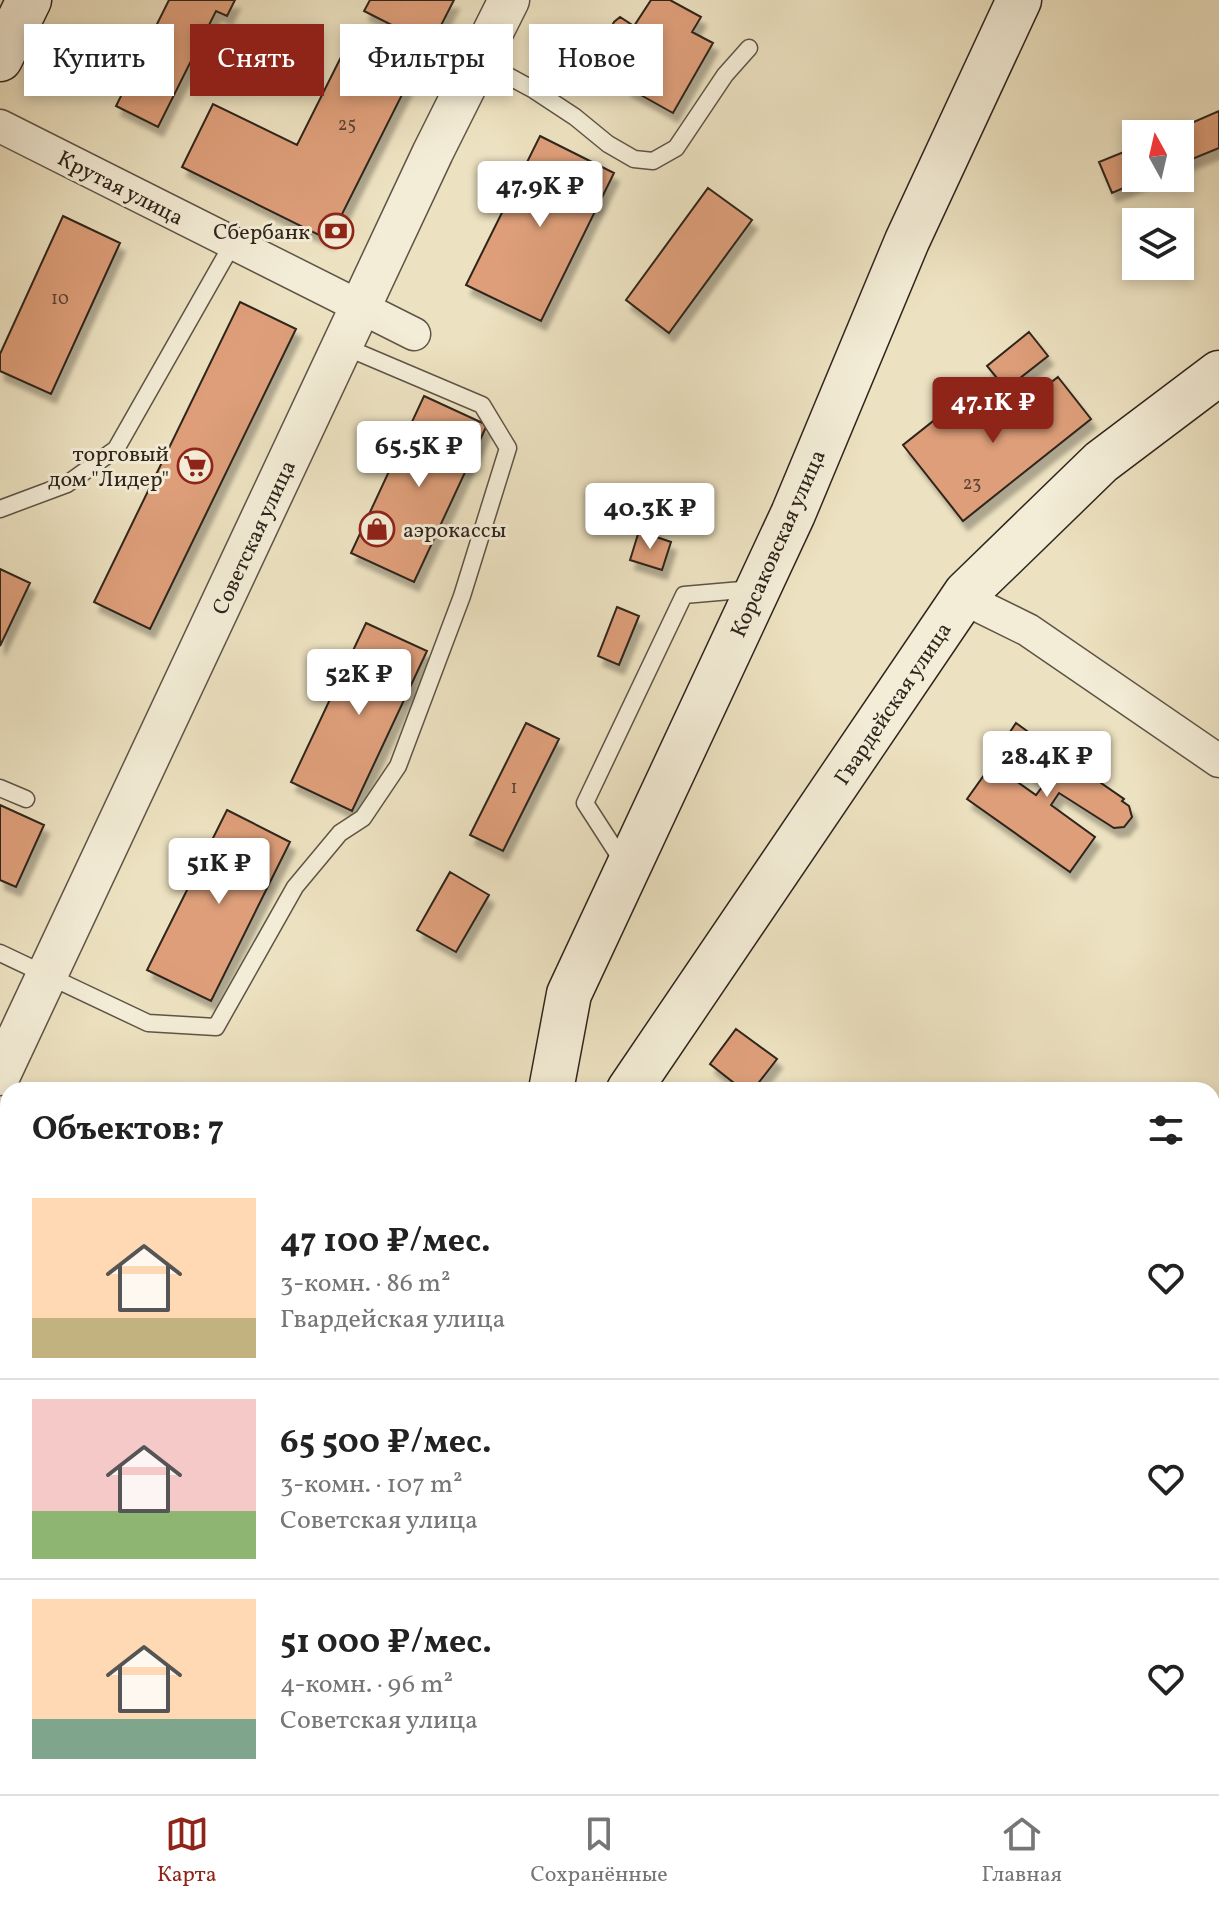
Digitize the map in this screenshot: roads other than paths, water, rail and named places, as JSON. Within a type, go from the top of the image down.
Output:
[{"type":"main road","points":[[2,48],[29,0]]},
{"type":"main road","name":"Корсаковская улица","points":[[552,1082],[569,994],[793,514],[907,241],[1019,0]]},
{"type":"main road","name":"Гвардейская улица","points":[[634,1082],[963,598],[1101,462],[1219,373]]},
{"type":"street","name":"Советская улица","points":[[497,24],[509,0]]},
{"type":"street","name":"Советская улица","points":[[0,1075],[461,96]]},
{"type":"street","name":"Крутая улица","points":[[0,126],[414,334]]},
{"type":"street","points":[[963,598],[1028,630],[1219,761]]},
{"type":"lane","points":[[513,79],[544,97],[608,144],[634,159],[653,161],[676,148],[725,75],[749,48]]},
{"type":"lane","points":[[0,509],[67,484],[116,449],[233,243]]},
{"type":"lane","points":[[0,953],[148,1023],[216,1027],[295,887],[340,833],[363,818],[398,766],[462,596],[508,448],[482,405],[343,346]]},
{"type":"lane","points":[[628,869],[585,803],[684,595],[758,588]]},
{"type":"lane","points":[[0,788],[26,799]]},
{"type":"place","name":"Сбербанк","points":[[336,231]]},
{"type":"place","name":"торговый дом \"Лидер\"","points":[[195,466]]},
{"type":"place","name":"аэрокассы","points":[[377,529]]}]
